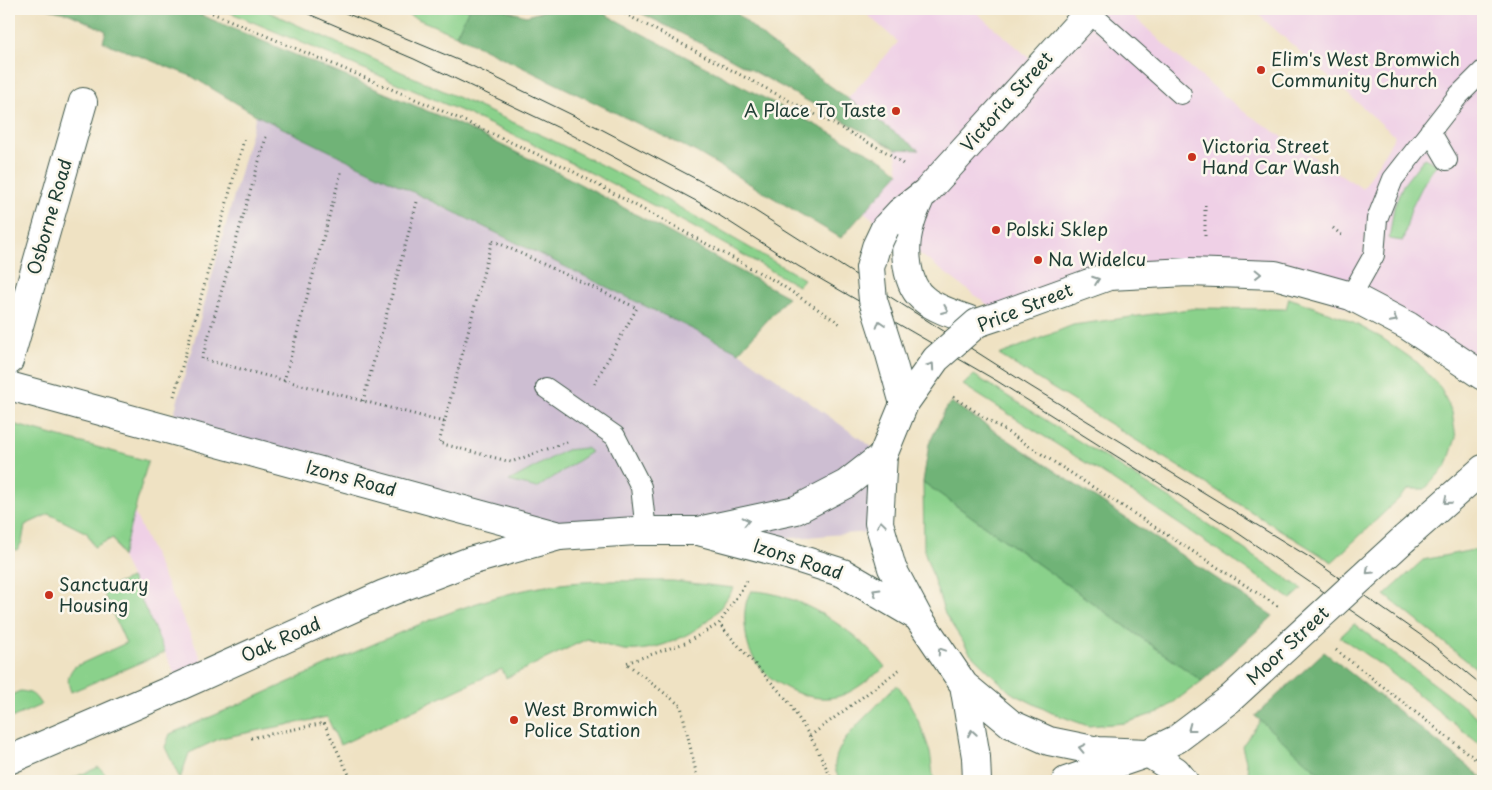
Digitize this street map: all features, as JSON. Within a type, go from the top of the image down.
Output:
[{"type":"street","name":"Victoria Street","points":[[904,404],[888,346],[872,300],[870,268],[876,247],[885,228],[900,212],[921,196],[1091,10]]},
{"type":"street","name":"Osborne Road","points":[[9,361],[83,102]]},
{"type":"street","name":"Victoria Street","points":[[921,196],[909,226],[907,244],[909,279],[914,289],[924,300],[989,319]]},
{"type":"street","name":"Price Street","points":[[1148,753],[1098,751],[1049,741],[1011,724],[964,685],[918,617],[892,568],[879,523],[883,455],[904,404],[936,359],[989,319],[1109,276],[1188,272],[1275,274],[1351,296],[1408,326],[1483,376]]},
{"type":"street","name":"Izons Road","points":[[9,386],[559,536],[646,531],[698,531],[796,510],[846,484],[883,455]]},
{"type":"street","name":"Moor Street","points":[[1066,781],[1148,753],[1177,739],[1230,699],[1483,469]]},
{"type":"street","name":"Izons Road","points":[[698,531],[778,552],[843,573],[918,617]]},
{"type":"street","name":"Oak Road","points":[[9,760],[180,686],[384,594],[470,561],[559,536]]},
{"type":"street","points":[[964,685],[976,757],[977,781]]},
{"type":"street","points":[[1148,753],[1176,770],[1184,781]]},
{"type":"lane","points":[[1091,10],[1180,94]]},
{"type":"lane","points":[[1351,296],[1374,255],[1377,220],[1393,179],[1458,96],[1483,71]]},
{"type":"lane","points":[[1430,131],[1447,160]]},
{"type":"lane","points":[[546,388],[615,436],[641,486],[646,531]]},
{"type":"path","points":[[616,9],[888,153],[903,165]]},
{"type":"path","points":[[173,400],[244,136]]},
{"type":"path","points":[[266,137],[202,359],[444,422]]},
{"type":"path","points":[[284,380],[342,169]]},
{"type":"path","points":[[363,401],[417,202]]},
{"type":"path","points":[[1204,205],[1205,240]]},
{"type":"path","points":[[571,440],[511,462],[439,443],[492,240],[638,308],[593,387]]},
{"type":"path","points":[[700,781],[698,781],[681,706],[626,662],[685,644],[719,624],[750,576]]},
{"type":"path","points":[[719,624],[788,701],[810,736],[833,781]]},
{"type":"path","points":[[810,736],[900,669]]},
{"type":"path","points":[[251,738],[324,723],[352,781]]},
{"type":"shaded area","points":[[861,9],[972,9],[1039,66],[1092,9],[1126,9],[1181,60],[1243,111],[1363,189],[1395,136],[1252,9],[1483,9],[1483,376],[1456,358],[1275,275],[1109,276],[1001,315],[864,212],[899,173],[895,149],[848,98],[898,42]]},
{"type":"shaded area","points":[[256,115],[739,352],[883,455],[882,531],[768,540],[559,536],[170,429]]},
{"type":"shaded area","points":[[134,512],[208,673],[180,686],[122,557]]},
{"type":"green space","points":[[48,9],[187,9],[458,124],[567,177],[788,297],[739,352],[256,115],[191,76],[103,42],[106,31],[70,14]]},
{"type":"green space","points":[[222,9],[262,9],[550,139],[637,183],[804,279],[798,286],[673,216],[545,150],[425,95]]},
{"type":"green space","points":[[394,9],[469,9],[456,35]]},
{"type":"green space","points":[[469,9],[502,9],[526,16],[551,9],[595,9],[886,162],[899,173],[841,238],[696,152],[456,35]]},
{"type":"green space","points":[[633,9],[732,9],[768,41],[919,150],[895,149],[726,56]]},
{"type":"green space","points":[[1424,158],[1437,164],[1425,181],[1411,209],[1403,241],[1389,239],[1394,207],[1403,185]]},
{"type":"green space","points":[[1289,298],[1344,318],[1382,338],[1418,363],[1440,387],[1452,412],[1456,438],[1447,465],[1425,489],[1409,489],[1332,562],[999,355],[1073,325],[1197,308],[1286,309]]},
{"type":"green space","points":[[974,375],[1171,499],[1302,589],[1291,599],[1113,480],[963,385]]},
{"type":"green space","points":[[951,402],[1273,616],[1202,681],[923,482],[929,444],[944,412]]},
{"type":"green space","points":[[9,423],[148,461],[122,557],[113,538],[94,547],[87,533],[49,514],[25,525],[22,542],[17,550],[9,548]]},
{"type":"green space","points":[[586,448],[591,452],[537,488],[509,481],[566,450]]},
{"type":"green space","points":[[923,482],[1202,681],[1162,711],[1125,723],[1088,726],[1052,713],[1010,692],[971,654],[945,614],[924,550]]},
{"type":"green space","points":[[1483,548],[1483,674],[1385,595],[1423,560]]},
{"type":"green space","points":[[131,578],[165,652],[71,692],[68,679],[74,667],[126,643],[102,590]]},
{"type":"green space","points":[[606,581],[673,581],[734,588],[719,610],[707,621],[674,641],[648,649],[624,650],[587,639],[506,678],[502,669],[340,745],[327,717],[221,738],[189,753],[180,779],[165,747],[170,734],[397,634],[467,606],[515,592],[557,584]]},
{"type":"green space","points":[[751,591],[787,598],[825,616],[859,640],[885,667],[841,696],[818,698],[784,687],[765,673],[749,648],[745,617],[746,603]]},
{"type":"green space","points":[[1354,624],[1483,722],[1483,747],[1384,667],[1340,637]]},
{"type":"green space","points":[[1324,652],[1483,778],[1483,781],[1328,781],[1255,716]]},
{"type":"green space","points":[[897,685],[912,708],[925,736],[930,753],[934,781],[842,781],[836,772],[835,762],[845,740]]},
{"type":"green space","points":[[20,691],[33,695],[41,705],[9,719],[9,696]]},
{"type":"green space","points":[[1261,720],[1328,781],[1251,781],[1242,746]]},
{"type":"green space","points":[[99,767],[106,775],[108,781],[66,781]]},
{"type":"tram line","points":[[297,9],[414,59],[559,128],[700,203],[798,266],[997,381],[1229,527],[1438,670],[1483,708]]},
{"type":"tram line","points":[[336,9],[470,65],[601,129],[746,205],[1030,386],[1309,557],[1422,636],[1483,686]]},
{"type":"place","name":"Elim's West Bromwich Community Church","points":[[1261,70]]},
{"type":"place","name":"A Place To Taste","points":[[896,111]]},
{"type":"place","name":"Victoria Street Hand Car Wash","points":[[1192,157]]},
{"type":"place","name":"Polski Sklep","points":[[996,230]]},
{"type":"place","name":"Na Widelcu","points":[[1038,260]]},
{"type":"place","name":"Sanctuary Housing","points":[[49,595]]},
{"type":"place","name":"West Bromwich Police Station","points":[[514,720]]}]
